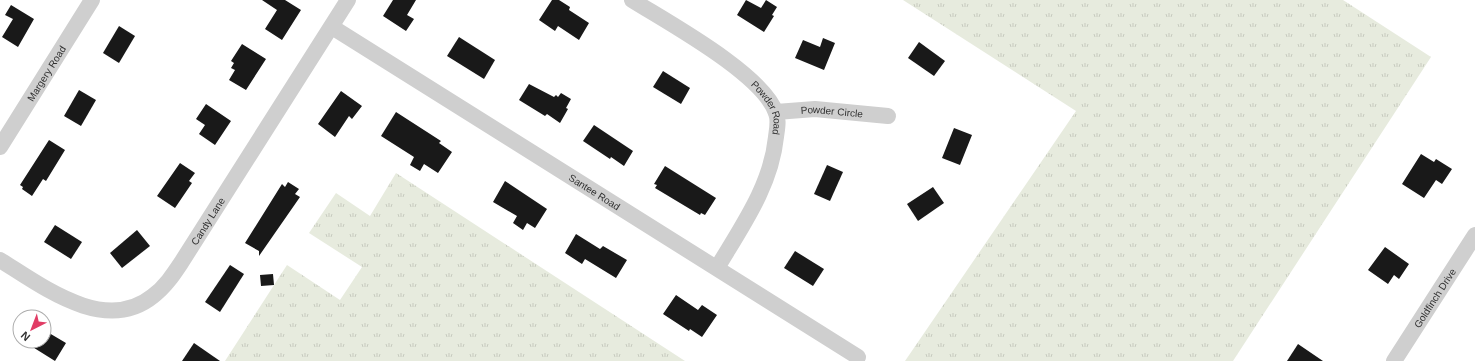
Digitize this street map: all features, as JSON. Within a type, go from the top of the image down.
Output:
[{"type":"street","name":"Margery Road","points":[[0,147],[92,0]]},
{"type":"street","name":"Candy Lane","points":[[0,260],[51,292],[89,307],[117,310],[141,304],[153,297],[162,288],[181,263],[348,0]]},
{"type":"street","name":"Powder Road","points":[[632,0],[722,57],[757,86],[776,112],[776,145],[765,184],[751,211],[717,268]]},
{"type":"street","name":"Santee Road","points":[[332,27],[858,357]]},
{"type":"street","name":"Powder Circle","points":[[776,112],[815,108],[888,116]]},
{"type":"street","name":"Goldfinch Drive","points":[[1394,361],[1475,235]]},
{"type":"green space","points":[[903,0],[1343,0],[1431,57],[1233,361],[905,361],[1076,111]]},
{"type":"green space","points":[[396,173],[685,361],[225,361],[287,265],[340,300],[362,267],[309,233],[336,193],[370,216]]},
{"type":"building","points":[[262,0],[285,0],[301,10],[282,40],[265,29],[277,10]]},
{"type":"building","points":[[393,0],[416,0],[407,15],[414,19],[406,31],[383,16]]},
{"type":"building","points":[[552,0],[559,0],[570,7],[569,10],[589,23],[579,40],[558,26],[555,31],[539,20]]},
{"type":"building","points":[[746,0],[761,8],[766,0],[777,7],[772,15],[774,16],[764,32],[737,15]]},
{"type":"building","points":[[11,5],[34,19],[18,47],[2,37],[13,19],[5,15]]},
{"type":"building","points":[[119,26],[135,36],[119,63],[103,53]]},
{"type":"building","points":[[459,37],[495,60],[484,79],[447,56]]},
{"type":"building","points":[[823,38],[835,43],[824,70],[795,58],[803,40],[820,47]]},
{"type":"building","points":[[919,42],[945,61],[934,76],[908,58]]},
{"type":"building","points":[[242,44],[266,59],[246,90],[229,80],[235,70],[231,68],[234,63],[231,61]]},
{"type":"building","points":[[663,71],[690,88],[681,104],[653,87]]},
{"type":"building","points":[[529,84],[554,97],[556,95],[558,97],[561,93],[571,99],[566,108],[568,109],[560,123],[547,114],[545,116],[519,100]]},
{"type":"building","points":[[79,90],[96,100],[81,126],[64,116]]},
{"type":"building","points":[[341,91],[362,106],[352,119],[349,116],[335,137],[318,124]]},
{"type":"building","points":[[206,104],[231,121],[215,145],[199,134],[205,125],[196,119]]},
{"type":"building","points":[[396,112],[441,141],[439,143],[452,152],[438,173],[424,164],[420,171],[410,165],[414,157],[381,136]]},
{"type":"building","points":[[594,125],[633,151],[624,166],[611,157],[610,159],[583,141]]},
{"type":"building","points":[[954,128],[972,135],[960,165],[942,158]]},
{"type":"building","points":[[49,140],[65,150],[46,181],[43,179],[32,196],[22,189],[23,187],[20,185]]},
{"type":"building","points":[[1421,154],[1434,162],[1436,159],[1452,169],[1442,184],[1436,180],[1424,198],[1402,184]]},
{"type":"building","points":[[180,163],[195,173],[189,181],[192,183],[175,208],[157,196]]},
{"type":"building","points":[[827,165],[843,172],[830,201],[814,194]]},
{"type":"building","points":[[665,166],[716,198],[705,215],[701,213],[700,215],[655,188],[657,185],[654,184]]},
{"type":"building","points":[[505,181],[547,209],[535,228],[527,223],[523,230],[513,223],[517,216],[493,202]]},
{"type":"building","points":[[288,182],[299,189],[295,194],[300,197],[259,256],[259,251],[245,243],[282,184],[285,187]]},
{"type":"building","points":[[933,187],[944,203],[918,221],[907,204]]},
{"type":"building","points":[[55,225],[82,242],[71,259],[44,242]]},
{"type":"building","points":[[137,230],[150,246],[122,268],[110,253]]},
{"type":"building","points":[[576,234],[600,249],[603,246],[627,260],[616,278],[585,259],[582,264],[565,253]]},
{"type":"building","points":[[1385,247],[1409,264],[1399,279],[1394,275],[1388,284],[1368,270]]},
{"type":"building","points":[[795,251],[824,269],[813,286],[784,268]]},
{"type":"building","points":[[230,265],[244,274],[220,312],[205,302]]},
{"type":"building","points":[[273,274],[274,285],[261,286],[260,275]]},
{"type":"building","points":[[676,295],[698,310],[702,305],[717,315],[702,337],[690,329],[689,331],[663,314]]},
{"type":"building","points":[[52,335],[66,343],[55,361],[36,349],[52,349]]},
{"type":"building","points":[[194,343],[220,361],[182,361]]},
{"type":"building","points":[[1298,344],[1323,361],[1287,361]]}]
